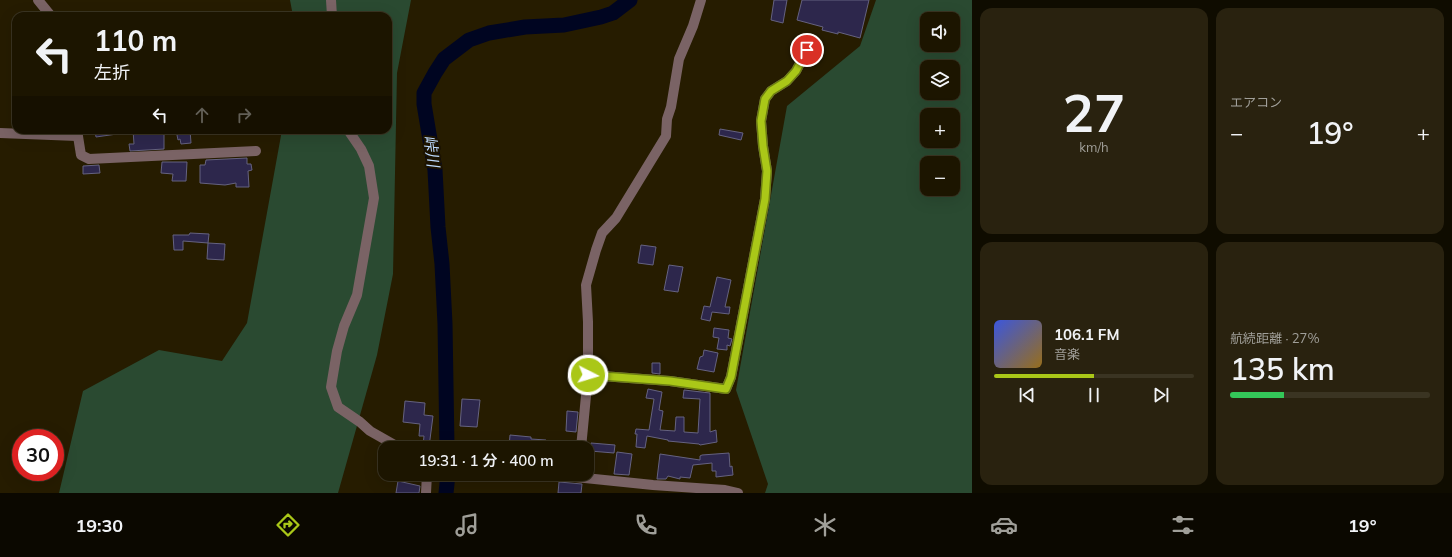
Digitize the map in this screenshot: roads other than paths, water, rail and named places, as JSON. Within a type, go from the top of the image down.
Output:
[{"type":"street","points":[[38,0],[48,12]]},
{"type":"street","points":[[331,0],[332,12]]},
{"type":"street","points":[[582,441],[588,375],[586,285],[602,233],[616,218],[666,136],[667,119],[671,107],[679,59],[693,26],[701,0]]},
{"type":"street","points":[[588,375],[670,381],[726,389],[731,377],[765,199],[767,171],[761,121],[765,99],[771,91],[787,81],[796,71],[807,50]]},
{"type":"street","points":[[0,133],[12,133]]},
{"type":"street","points":[[77,134],[81,155],[89,159],[256,151]]},
{"type":"street","points":[[351,134],[361,149],[369,166],[374,198],[357,295],[344,326],[337,351],[331,387],[338,407],[370,431],[388,441]]},
{"type":"street","points":[[594,479],[652,489],[725,490],[738,493]]},
{"type":"street","points":[[426,493],[427,481]]},
{"type":"waterway","name":"峠川","points":[[447,441],[445,324],[442,264],[438,227],[435,170],[424,104],[424,93],[444,59],[469,40],[489,33],[525,27],[564,25],[601,17],[613,13],[630,0]]},
{"type":"waterway","name":"峠川","points":[[446,493],[447,481]]}]
